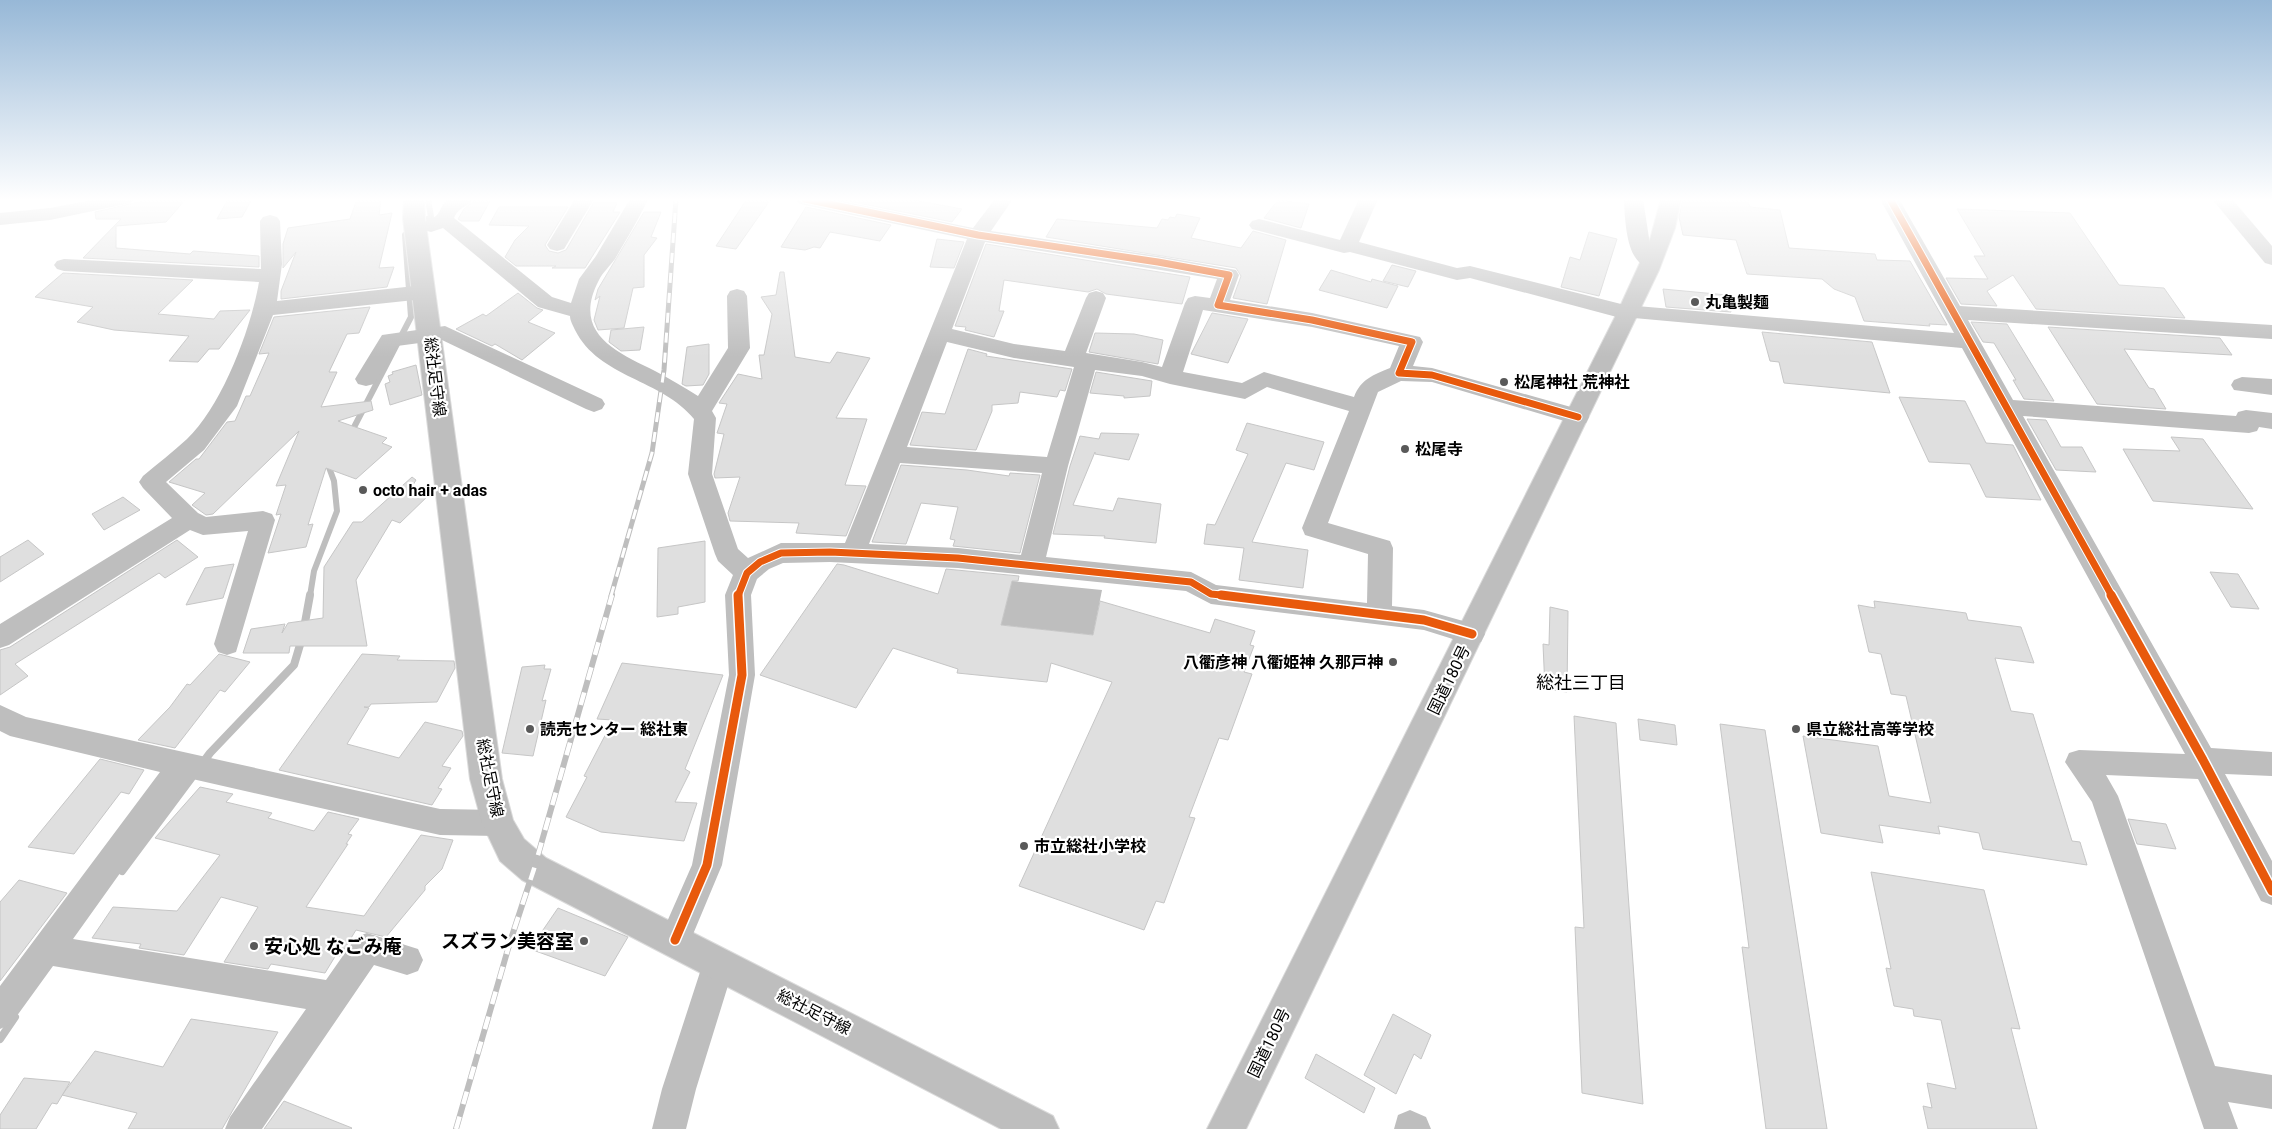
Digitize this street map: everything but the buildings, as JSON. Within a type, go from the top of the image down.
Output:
[{"type":"main road","name":"総社足守線","points":[[419,252],[486,779],[498,823],[512,850],[534,868],[1040,1129]]},
{"type":"main road","name":"国道180号","points":[[1226,1129],[1472,634],[1578,417],[1655,252]]},
{"type":"street","points":[[227,644],[263,520],[203,526],[189,519],[151,482],[196,444],[229,401],[265,309],[272,264],[271,252]]},
{"type":"street","points":[[484,252],[545,302],[580,312]]},
{"type":"street","points":[[609,252],[588,279],[580,303],[580,319],[589,337],[607,356],[662,384],[693,403],[705,418],[700,474],[727,554],[747,573]]},
{"type":"street","points":[[853,554],[971,252]]},
{"type":"street","points":[[1089,252],[1229,275],[1218,305]]},
{"type":"street","points":[[1373,252],[1457,274],[1470,272],[1628,312],[1971,342]]},
{"type":"street","points":[[1641,252],[1651,262]]},
{"type":"street","points":[[1920,252],[2205,764],[2272,891]]},
{"type":"street","points":[[64,265],[270,276]]},
{"type":"street","points":[[265,309],[424,292]]},
{"type":"street","points":[[700,412],[739,348],[737,296]]},
{"type":"street","points":[[1031,566],[1096,298]]},
{"type":"street","points":[[1170,377],[1195,303],[1312,320],[1412,342],[1399,373]]},
{"type":"street","points":[[1954,312],[2272,332]]},
{"type":"street","points":[[366,379],[390,340],[444,333],[594,404]]},
{"type":"street","points":[[939,333],[1014,351],[1142,369],[1170,377],[1245,391],[1264,379],[1362,407]]},
{"type":"street","points":[[1379,614],[1381,548],[1314,528],[1369,388],[1381,380],[1399,373],[1432,375],[1578,417]]},
{"type":"street","points":[[2242,385],[2271,389]]},
{"type":"street","points":[[2006,407],[2249,424],[2246,418],[2272,421]]},
{"type":"street","points":[[891,454],[1056,466]]},
{"type":"street","points":[[0,637],[189,519]]},
{"type":"street","points":[[674,940],[707,865],[724,781],[742,675],[738,595],[747,573],[760,562],[781,553],[830,552],[958,558],[1191,582],[1211,594],[1424,620],[1472,634]]},
{"type":"street","points":[[0,717],[20,728],[181,766],[440,822],[498,823]]},
{"type":"street","points":[[2221,1129],[2104,796],[2079,762],[2272,764]]},
{"type":"street","points":[[0,1014],[181,766]]},
{"type":"street","points":[[242,1129],[367,948],[407,960]]},
{"type":"street","points":[[46,950],[333,998]]},
{"type":"street","points":[[669,1129],[679,1089],[719,963]]},
{"type":"street","points":[[2204,1080],[2272,1092]]},
{"type":"shaded area","points":[[1012,581],[1102,590],[1093,635],[1001,625]]},
{"type":"waterway","points":[[351,433],[411,317],[406,252]]},
{"type":"waterway","points":[[310,596],[314,571],[337,511],[334,481],[327,462]]},
{"type":"waterway","points":[[304,628],[310,595]]},
{"type":"waterway","points":[[122,871],[210,753],[294,665],[302,638]]},
{"type":"waterway","points":[[0,1039],[15,1017]]},
{"type":"railway","points":[[611,596],[652,453],[664,370],[672,252]]},
{"type":"railway","points":[[456,1129],[510,942],[534,869],[612,595]]},
{"type":"cycle path","points":[[1089,252],[1229,275],[1218,305],[1312,320],[1412,342],[1399,373],[1432,375],[1578,417]]},
{"type":"cycle path","points":[[1919,252],[2203,760],[2272,891]]},
{"type":"cycle path","points":[[675,940],[707,865],[742,675],[738,595],[747,573],[760,562],[781,553],[830,552],[958,558],[1191,582],[1211,594],[1424,620],[1472,634]]},
{"type":"place","name":"丸亀製麺","points":[[1695,302]]},
{"type":"place","name":"松尾神社 荒神社","points":[[1504,382]]},
{"type":"place","name":"松尾寺","points":[[1405,449]]},
{"type":"place","name":"octo hair + adas","points":[[363,490]]},
{"type":"place","name":"八衢彦神 八衢姫神 久那戸神","points":[[1393,662]]},
{"type":"place","name":"読売センター 総社東","points":[[530,729]]},
{"type":"place","name":"県立総社高等学校","points":[[1796,729]]},
{"type":"place","name":"市立総社小学校","points":[[1024,846]]},
{"type":"place","name":"スズラン美容室","points":[[584,941]]},
{"type":"place","name":"安心処 なごみ庵","points":[[254,946]]},
{"type":"district","name":"総社三丁目","points":[[1581,682]]}]
